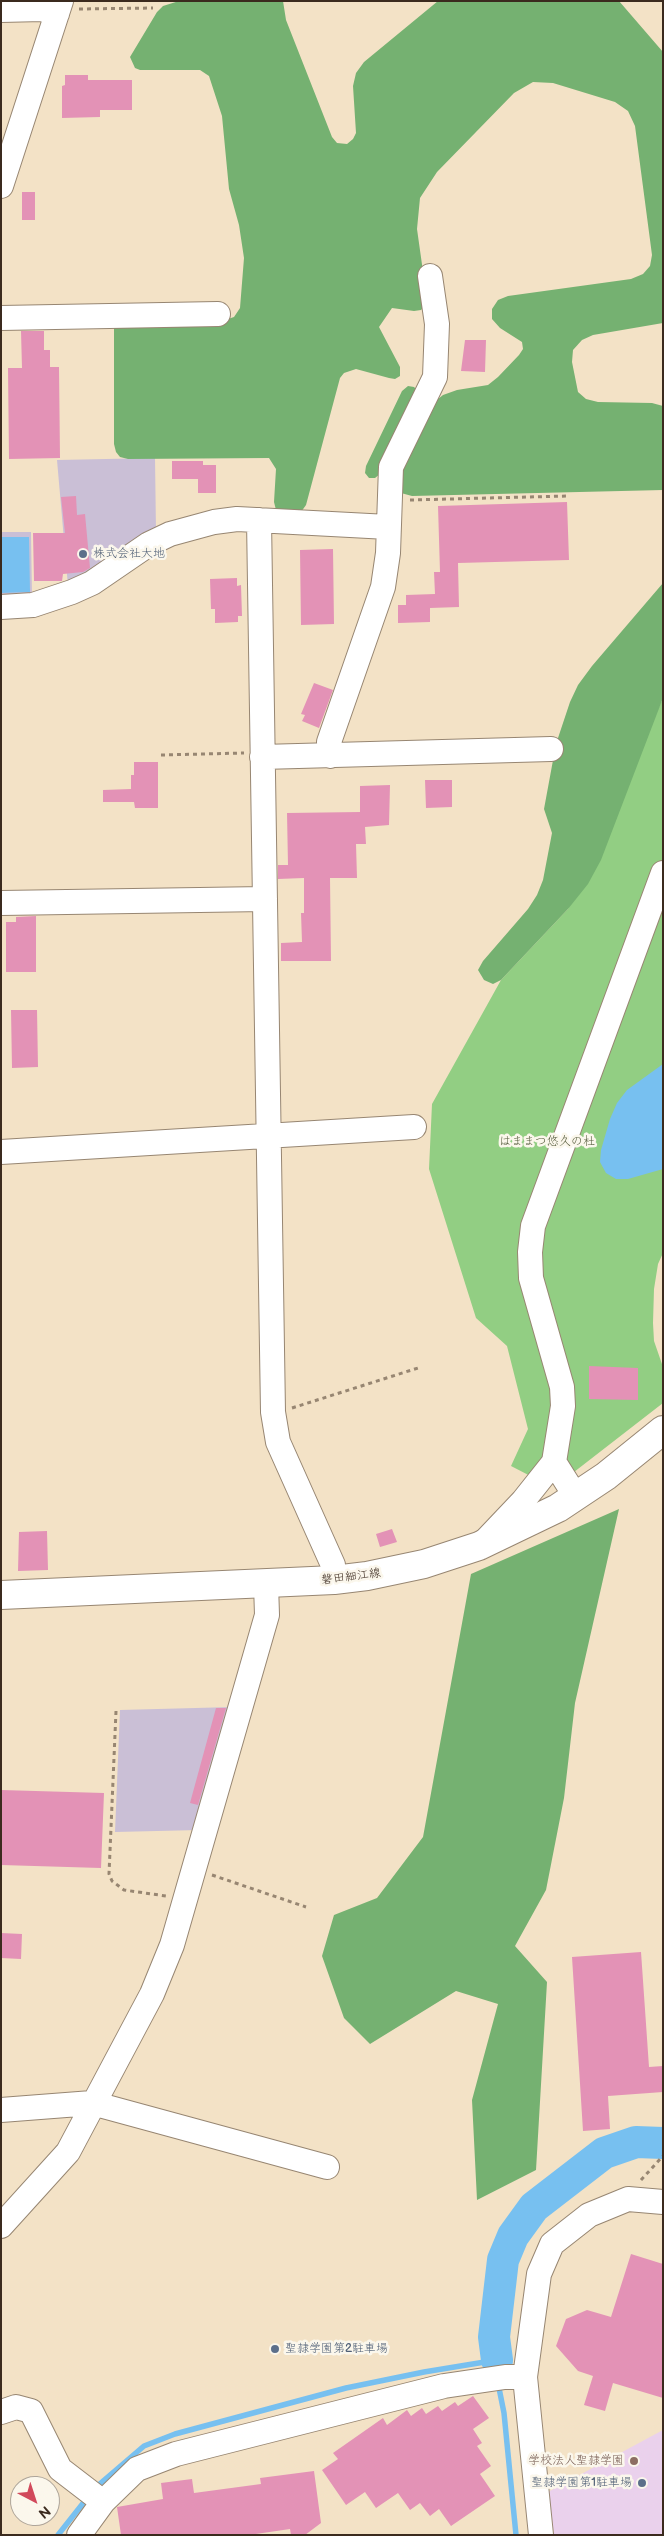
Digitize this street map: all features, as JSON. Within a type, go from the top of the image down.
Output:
[{"type":"main road","name":"磐田細江線","points":[[1,1596],[334,1580],[395,1571],[452,1556],[532,1522],[576,1497],[663,1430]]},
{"type":"street","points":[[1,10],[59,7],[1,186]]},
{"type":"street","points":[[330,756],[329,742],[383,587],[388,553],[391,467],[435,377],[437,324],[430,276]]},
{"type":"street","points":[[1,318],[218,314]]},
{"type":"street","points":[[1,607],[34,604],[72,592],[92,583],[149,544],[170,534],[214,522],[259,520],[388,527]]},
{"type":"street","points":[[259,520],[273,1412],[278,1442],[333,1565],[334,1580]]},
{"type":"street","points":[[262,755],[330,756],[551,749]]},
{"type":"street","points":[[479,1546],[522,1501],[554,1462],[564,1406],[562,1387],[531,1278],[530,1252],[533,1226],[663,873]]},
{"type":"street","points":[[1,903],[265,899]]},
{"type":"street","points":[[1,1152],[414,1127]]},
{"type":"street","points":[[554,1462],[576,1497]]},
{"type":"street","points":[[1,2226],[68,2152],[92,2103],[152,1994],[172,1945],[186,1900],[267,1616],[266,1584]]},
{"type":"street","points":[[1,2110],[92,2103],[327,2167]]},
{"type":"street","points":[[541,2535],[515,2377],[539,2274],[552,2244],[589,2215],[628,2199],[663,2202]]},
{"type":"street","points":[[79,2535],[102,2501],[137,2469],[176,2454],[444,2386],[515,2377]]},
{"type":"street","points":[[1,2412],[16,2407],[31,2410],[60,2469],[102,2501]]},
{"type":"path","points":[[59,7],[70,10],[153,8]]},
{"type":"path","points":[[389,501],[567,496]]},
{"type":"path","points":[[161,755],[262,755]]},
{"type":"path","points":[[273,1412],[418,1368]]},
{"type":"path","points":[[116,1711],[109,1874],[112,1881],[124,1890],[186,1900]]},
{"type":"path","points":[[195,1869],[306,1907]]},
{"type":"path","points":[[642,2179],[663,2156]]},
{"type":"shaded area","points":[[155,458],[156,532],[68,586],[57,460]]},
{"type":"shaded area","points":[[1,532],[31,532],[32,597],[1,599]]},
{"type":"shaded area","points":[[233,1707],[199,1830],[115,1832],[120,1710]]},
{"type":"shaded area","name":"学校法人聖隷学園","points":[[663,2430],[663,2535],[554,2535],[548,2492]]},
{"type":"green space","points":[[179,1],[283,1],[286,20],[332,137],[337,143],[347,144],[356,133],[353,86],[356,73],[364,62],[438,1],[619,1],[663,52],[663,323],[593,335],[582,340],[573,350],[572,362],[578,392],[586,399],[598,402],[652,403],[663,406],[663,490],[412,496],[401,493],[397,482],[432,404],[443,395],[457,390],[488,385],[498,377],[523,349],[522,342],[500,328],[492,319],[492,309],[498,300],[508,296],[631,279],[643,274],[650,266],[652,255],[635,126],[628,111],[615,102],[553,83],[533,82],[514,93],[437,172],[420,198],[417,229],[427,300],[421,310],[392,308],[379,327],[400,367],[400,376],[395,379],[356,369],[344,373],[340,378],[306,505],[301,512],[276,510],[274,502],[276,469],[269,458],[128,459],[120,457],[116,452],[114,444],[114,327],[228,319],[234,317],[240,308],[244,258],[239,225],[229,189],[222,116],[209,76],[200,70],[140,70],[135,68],[130,57],[157,12],[163,6]]},
{"type":"green space","points":[[408,386],[414,387],[418,391],[380,474],[375,478],[369,478],[365,473],[366,466],[402,391]]},
{"type":"green space","points":[[663,583],[663,698],[601,860],[588,884],[568,909],[501,980],[493,984],[484,980],[478,970],[483,961],[528,909],[537,895],[543,880],[552,833],[544,809],[556,744],[570,702],[578,685],[592,666]]},
{"type":"green space","name":"はままつ悠久の杜","points":[[663,698],[663,1253],[658,1264],[654,1289],[653,1323],[654,1341],[663,1367],[663,1403],[556,1486],[549,1478],[542,1482],[511,1466],[528,1429],[507,1346],[476,1318],[429,1169],[432,1104],[501,980],[568,909]]},
{"type":"green space","points":[[619,1509],[575,1703],[564,1798],[546,1890],[515,1946],[547,1982],[536,2170],[477,2200],[472,2100],[498,2004],[456,1991],[370,2044],[344,2018],[322,1956],[334,1915],[377,1898],[423,1837],[471,1574]]},
{"type":"water","points":[[1,537],[29,537],[30,592],[1,593]]},
{"type":"water","points":[[663,1064],[663,1169],[628,1179],[616,1179],[606,1173],[600,1162],[601,1150],[610,1119],[617,1103],[627,1090]]},
{"type":"building","points":[[65,75],[88,75],[88,80],[132,80],[132,110],[100,110],[100,117],[62,118],[62,86],[65,85]]},
{"type":"building","points":[[22,192],[35,192],[35,220],[22,220]]},
{"type":"building","points":[[21,331],[44,331],[44,350],[50,350],[50,367],[59,367],[60,458],[9,459],[8,368],[22,368]]},
{"type":"building","points":[[465,340],[486,340],[485,372],[461,371]]},
{"type":"building","points":[[172,461],[203,461],[203,465],[216,465],[216,493],[198,493],[198,479],[172,479]]},
{"type":"building","points":[[76,496],[77,515],[85,514],[90,568],[83,572],[63,574],[62,581],[34,581],[33,533],[65,533],[61,497]]},
{"type":"building","points":[[567,502],[569,560],[458,563],[459,607],[430,608],[430,622],[398,623],[398,605],[406,605],[406,595],[435,594],[434,572],[440,572],[438,506]]},
{"type":"building","points":[[333,549],[334,624],[301,625],[300,550]]},
{"type":"building","points":[[237,578],[237,586],[241,585],[242,616],[238,616],[238,622],[215,623],[215,609],[211,609],[210,579]]},
{"type":"building","points":[[314,683],[333,690],[319,728],[302,721],[305,715],[301,714]]},
{"type":"building","points":[[134,762],[158,762],[158,808],[135,808],[134,802],[103,802],[103,790],[131,789],[131,775],[134,775]]},
{"type":"building","points":[[425,780],[452,780],[452,807],[426,808]]},
{"type":"building","points":[[390,785],[389,825],[365,827],[366,844],[356,844],[357,878],[330,878],[331,961],[281,961],[281,943],[302,942],[301,913],[304,913],[304,878],[278,879],[278,865],[288,865],[287,813],[360,812],[360,786]]},
{"type":"building","points":[[36,916],[36,972],[6,972],[6,922],[16,922],[16,917]]},
{"type":"building","points":[[11,1010],[37,1010],[38,1067],[12,1068]]},
{"type":"building","points":[[589,1366],[638,1368],[638,1400],[589,1399]]},
{"type":"building","points":[[392,1529],[397,1542],[380,1547],[376,1534]]},
{"type":"building","points":[[47,1531],[48,1570],[18,1571],[19,1532]]},
{"type":"building","points":[[216,1708],[226,1708],[198,1805],[190,1803]]},
{"type":"building","points":[[1,1790],[104,1793],[101,1868],[1,1865]]},
{"type":"building","points":[[1,1933],[22,1934],[21,1959],[1,1958]]},
{"type":"building","points":[[641,1952],[649,2067],[663,2066],[663,2092],[608,2096],[610,2129],[583,2131],[572,1957]]},
{"type":"building","points":[[631,2254],[663,2264],[663,2398],[613,2383],[605,2411],[584,2405],[593,2376],[578,2371],[556,2346],[566,2319],[587,2310],[611,2317]]},
{"type":"building","points":[[473,2396],[489,2418],[473,2429],[482,2443],[477,2446],[491,2466],[480,2474],[495,2496],[451,2526],[439,2509],[430,2516],[420,2503],[410,2510],[398,2493],[376,2508],[365,2492],[346,2505],[322,2470],[338,2459],[333,2453],[383,2418],[387,2425],[407,2410],[411,2416],[422,2408],[426,2414],[438,2406],[442,2411],[455,2402],[458,2406]]},
{"type":"building","points":[[314,2471],[321,2523],[305,2535],[291,2535],[290,2529],[249,2535],[121,2535],[117,2507],[163,2499],[161,2483],[192,2479],[194,2493],[261,2484],[260,2478]]},
{"type":"waterway","points":[[497,2360],[494,2337],[503,2260],[513,2236],[534,2207],[604,2153],[636,2142],[663,2143]]},
{"type":"waterway","points":[[95,2488],[144,2446],[175,2434],[346,2388],[424,2372],[497,2360],[497,2372]]},
{"type":"waterway","points":[[498,2383],[504,2413],[516,2535]]},
{"type":"waterway","points":[[58,2535],[88,2497]]},
{"type":"place","name":"株式会社大地","points":[[83,554]]},
{"type":"place","name":"聖隷学園第2駐車場","points":[[275,2349]]},
{"type":"place","name":"学校法人聖隷学園","points":[[634,2461]]},
{"type":"place","name":"聖隷学園第1駐車場","points":[[642,2483]]}]
